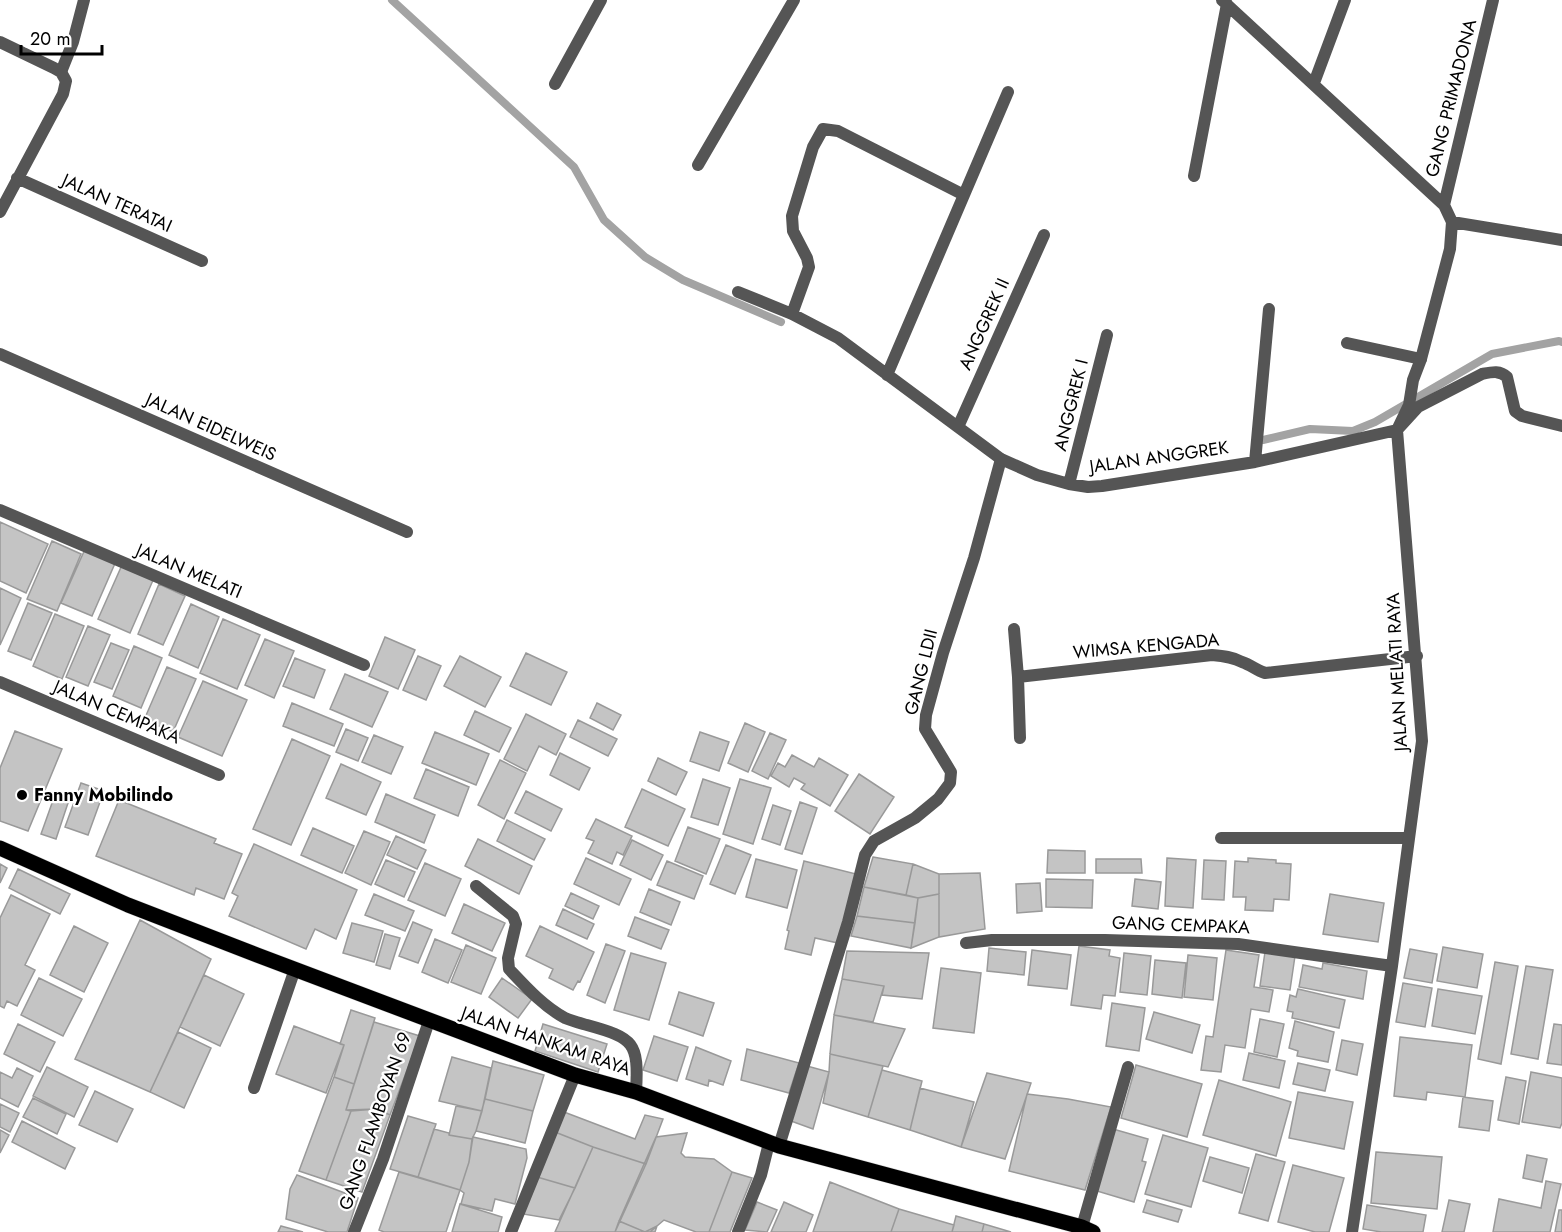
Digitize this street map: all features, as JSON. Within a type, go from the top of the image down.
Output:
[{"type":"main road","name":"JALAN HANKAM RAYA","points":[[0,848],[139,909],[429,1021],[575,1075],[636,1092],[774,1145],[1088,1229]]},
{"type":"street","points":[[61,72],[76,31],[84,0]]},
{"type":"street","points":[[555,84],[601,0]]},
{"type":"street","points":[[698,165],[794,0]]},
{"type":"street","points":[[1314,83],[1346,0]]},
{"type":"street","name":"GANG PRIMADONA","points":[[1443,205],[1493,0]]},
{"type":"street","points":[[1224,2],[1443,205],[1452,222],[1450,249],[1413,380],[1409,405],[1397,430]]},
{"type":"street","points":[[1194,176],[1224,2]]},
{"type":"street","points":[[0,42],[61,72],[66,81],[63,94],[1,207]]},
{"type":"street","points":[[887,375],[1008,92]]},
{"type":"street","points":[[792,314],[809,267],[807,258],[793,231],[792,216],[813,147],[823,129],[838,130],[964,195]]},
{"type":"street","name":"JALAN TERATAI","points":[[17,178],[202,261]]},
{"type":"street","points":[[1452,222],[1562,240]]},
{"type":"street","name":"ANGGREK II","points":[[958,427],[1044,235]]},
{"type":"street","name":"JALAN ANGGREK","points":[[738,292],[792,314],[838,338],[1001,459],[1037,475],[1069,484],[1088,487],[1102,486],[1255,462],[1397,430]]},
{"type":"street","points":[[1255,462],[1269,309]]},
{"type":"street","name":"ANGGREK I","points":[[1069,484],[1107,336]]},
{"type":"street","points":[[1347,343],[1421,358]]},
{"type":"street","name":"JALAN EIDELWEIS","points":[[0,354],[407,532]]},
{"type":"street","points":[[1397,430],[1418,406],[1482,374],[1493,371],[1508,376],[1515,411],[1522,416],[1562,426]]},
{"type":"street","name":"JALAN MELATI RAYA","points":[[1352,1232],[1392,966],[1422,741],[1397,430]]},
{"type":"street","name":"GANG LDII","points":[[738,1232],[774,1145],[848,922],[865,855],[874,841],[915,818],[938,799],[950,783],[951,772],[926,729],[926,715],[943,652],[974,558],[1001,459]]},
{"type":"street","name":"JALAN MELATI","points":[[0,510],[364,665]]},
{"type":"street","points":[[1014,629],[1020,738]]},
{"type":"street","name":"WIMSA KENGADA","points":[[1018,677],[1212,655],[1239,660],[1265,673],[1416,656]]},
{"type":"street","name":"JALAN CEMPAKA","points":[[0,682],[219,775]]},
{"type":"street","points":[[1221,838],[1408,838]]},
{"type":"street","points":[[476,886],[513,916],[516,924],[508,958],[509,969],[547,1007],[567,1019],[615,1033],[629,1041],[635,1053],[636,1092]]},
{"type":"street","name":"GANG CEMPAKA","points":[[966,943],[992,940],[1105,940],[1238,944],[1392,966]]},
{"type":"street","points":[[254,1088],[295,969]]},
{"type":"street","name":"GANG FLAMBOYAN 69","points":[[354,1232],[383,1159],[429,1021]]},
{"type":"street","points":[[1088,1229],[1128,1067]]},
{"type":"street","points":[[511,1232],[575,1075]]},
{"type":"building","points":[[0,522],[48,544],[26,593],[0,581]]},
{"type":"building","points":[[52,541],[81,554],[57,611],[27,599]]},
{"type":"building","points":[[86,547],[116,561],[92,616],[61,603]]},
{"type":"building","points":[[122,565],[154,578],[130,633],[98,619]]},
{"type":"building","points":[[159,584],[185,596],[163,645],[138,634]]},
{"type":"building","points":[[0,588],[21,598],[0,645]]},
{"type":"building","points":[[28,603],[52,613],[31,660],[8,651]]},
{"type":"building","points":[[191,604],[219,617],[198,668],[169,655]]},
{"type":"building","points":[[55,614],[84,626],[62,679],[33,666]]},
{"type":"building","points":[[223,619],[260,635],[237,689],[200,673]]},
{"type":"building","points":[[88,626],[110,635],[88,686],[66,677]]},
{"type":"building","points":[[385,637],[415,650],[398,689],[369,676]]},
{"type":"building","points":[[265,639],[294,651],[274,698],[245,685]]},
{"type":"building","points":[[111,643],[129,650],[112,689],[94,682]]},
{"type":"building","points":[[134,646],[162,658],[141,708],[113,696]]},
{"type":"building","points":[[526,653],[567,672],[551,705],[510,686]]},
{"type":"building","points":[[418,656],[441,666],[426,700],[403,690]]},
{"type":"building","points":[[460,656],[501,677],[485,707],[444,686]]},
{"type":"building","points":[[295,658],[325,670],[314,698],[283,686]]},
{"type":"building","points":[[167,667],[196,679],[173,732],[144,720]]},
{"type":"building","points":[[345,674],[388,692],[372,727],[330,709]]},
{"type":"building","points":[[203,681],[247,700],[222,756],[178,737]]},
{"type":"building","points":[[292,703],[343,724],[334,746],[283,726]]},
{"type":"building","points":[[597,703],[621,715],[613,730],[590,718]]},
{"type":"building","points":[[475,711],[511,728],[499,752],[464,735]]},
{"type":"building","points":[[526,714],[566,734],[556,755],[539,746],[527,771],[504,759]]},
{"type":"building","points":[[578,720],[617,739],[608,756],[570,737]]},
{"type":"building","points":[[745,723],[765,732],[748,772],[728,763]]},
{"type":"building","points":[[346,729],[368,738],[358,761],[336,752]]},
{"type":"building","name":"Fanny Mobilindo","points":[[15,731],[62,749],[28,831],[0,821],[0,768]]},
{"type":"building","points":[[435,732],[489,754],[476,785],[422,763]]},
{"type":"building","points":[[700,732],[729,742],[719,771],[690,761]]},
{"type":"building","points":[[770,733],[786,740],[768,779],[752,771]]},
{"type":"building","points":[[374,735],[403,747],[391,774],[362,762]]},
{"type":"building","points":[[292,739],[330,756],[291,845],[253,829]]},
{"type":"building","points":[[560,753],[590,768],[579,790],[550,775]]},
{"type":"building","points":[[792,755],[814,767],[819,758],[848,775],[830,806],[801,789],[805,784],[794,778],[789,787],[771,776],[778,763],[785,767]]},
{"type":"building","points":[[658,758],[687,772],[676,795],[648,781]]},
{"type":"building","points":[[500,760],[526,773],[504,819],[478,805]]},
{"type":"building","points":[[341,764],[381,782],[366,815],[326,798]]},
{"type":"building","points":[[426,769],[469,787],[458,816],[414,798]]},
{"type":"building","points":[[859,774],[894,797],[870,834],[835,811]]},
{"type":"building","points":[[703,779],[730,788],[718,825],[691,817]]},
{"type":"building","points":[[740,779],[771,788],[753,844],[723,834]]},
{"type":"building","points":[[81,783],[104,791],[88,835],[65,827]]},
{"type":"building","points":[[642,789],[685,809],[668,846],[625,827]]},
{"type":"building","points":[[526,791],[562,809],[551,831],[515,813]]},
{"type":"building","points":[[56,792],[70,797],[56,839],[41,834]]},
{"type":"building","points":[[386,794],[435,815],[424,843],[375,822]]},
{"type":"building","points":[[119,800],[216,839],[214,843],[242,854],[224,899],[196,888],[194,895],[96,856]]},
{"type":"building","points":[[800,802],[817,808],[802,854],[785,849]]},
{"type":"building","points":[[773,805],[791,811],[780,845],[762,839]]},
{"type":"building","points":[[596,819],[632,836],[623,855],[617,852],[612,864],[588,853],[594,841],[586,838]]},
{"type":"building","points":[[507,820],[545,839],[534,860],[497,841]]},
{"type":"building","points":[[688,827],[720,839],[706,874],[675,861]]},
{"type":"building","points":[[313,828],[354,846],[342,873],[301,855]]},
{"type":"building","points":[[364,831],[390,842],[371,885],[345,873]]},
{"type":"building","points":[[396,836],[426,850],[417,869],[387,855]]},
{"type":"building","points":[[478,839],[532,866],[519,894],[465,866]]},
{"type":"building","points":[[632,840],[663,855],[651,880],[620,865]]},
{"type":"building","points":[[254,844],[357,890],[336,939],[315,929],[306,949],[229,916],[238,896],[232,893]]},
{"type":"building","points":[[726,845],[751,855],[735,894],[710,884]]},
{"type":"building","points":[[1048,850],[1085,851],[1085,873],[1047,873]]},
{"type":"building","points":[[873,857],[913,864],[906,895],[864,887]]},
{"type":"building","points":[[586,858],[631,879],[619,905],[574,884]]},
{"type":"building","points":[[1167,858],[1196,860],[1193,908],[1165,906]]},
{"type":"building","points":[[1248,858],[1276,860],[1276,863],[1291,864],[1289,900],[1274,899],[1273,911],[1245,910],[1246,897],[1233,897],[1235,861],[1248,862]]},
{"type":"building","points":[[756,859],[797,870],[787,908],[746,897]]},
{"type":"building","points":[[1096,859],[1141,859],[1142,873],[1096,873]]},
{"type":"building","points":[[386,860],[415,872],[404,897],[375,884]]},
{"type":"building","points":[[1204,860],[1226,861],[1224,900],[1202,899]]},
{"type":"building","points":[[667,861],[703,876],[694,899],[657,885]]},
{"type":"building","points":[[804,861],[856,874],[838,943],[815,938],[811,955],[785,949],[789,931],[787,930]]},
{"type":"building","points":[[425,863],[461,879],[445,916],[408,900]]},
{"type":"building","points":[[0,864],[7,868],[0,883]]},
{"type":"building","points":[[913,864],[939,874],[939,894],[918,898],[906,895]]},
{"type":"building","points":[[18,869],[70,894],[60,914],[9,888]]},
{"type":"building","points":[[980,873],[985,929],[939,937],[939,874]]},
{"type":"building","points":[[1046,879],[1093,880],[1092,908],[1046,907]]},
{"type":"building","points":[[1135,879],[1161,882],[1158,909],[1132,906]]},
{"type":"building","points":[[1040,883],[1042,911],[1017,913],[1016,884]]},
{"type":"building","points":[[864,887],[918,898],[915,923],[857,916]]},
{"type":"building","points":[[649,889],[680,902],[671,925],[640,912]]},
{"type":"building","points":[[571,893],[599,906],[593,919],[565,906]]},
{"type":"building","points":[[374,894],[414,911],[405,931],[365,915]]},
{"type":"building","points":[[939,894],[939,937],[911,948],[918,898]]},
{"type":"building","points":[[1330,894],[1384,903],[1378,942],[1323,934]]},
{"type":"building","points":[[11,895],[50,914],[25,965],[35,970],[17,1006],[7,1001],[4,1008],[0,1006],[0,918]]},
{"type":"building","points":[[464,904],[505,923],[492,951],[452,933]]},
{"type":"building","points":[[563,909],[594,924],[587,939],[556,925]]},
{"type":"building","points":[[857,916],[915,923],[911,948],[851,936]]},
{"type":"building","points":[[635,917],[669,930],[661,949],[628,936]]},
{"type":"building","points":[[140,920],[211,959],[150,1092],[75,1059]]},
{"type":"building","points":[[413,922],[432,930],[418,963],[399,956]]},
{"type":"building","points":[[352,923],[383,931],[374,962],[343,953]]},
{"type":"building","points":[[74,926],[108,943],[84,992],[50,975]]},
{"type":"building","points":[[540,926],[594,952],[580,982],[578,981],[573,990],[549,978],[553,969],[526,956]]},
{"type":"building","points":[[385,934],[400,938],[390,969],[376,965]]},
{"type":"building","points":[[435,939],[462,950],[448,983],[422,972]]},
{"type":"building","points":[[606,944],[625,951],[605,1003],[587,995]]},
{"type":"building","points":[[466,945],[496,958],[481,994],[451,982]]},
{"type":"building","points":[[1079,946],[1110,950],[1109,956],[1120,958],[1115,996],[1103,995],[1101,1009],[1071,1005]]},
{"type":"building","points":[[1443,947],[1483,954],[1477,988],[1437,981]]},
{"type":"building","points":[[989,948],[1026,952],[1024,975],[987,971]]},
{"type":"building","points":[[1410,949],[1437,954],[1432,983],[1404,978]]},
{"type":"building","points":[[1032,950],[1071,955],[1067,989],[1028,985]]},
{"type":"building","points":[[1226,950],[1259,955],[1254,987],[1273,990],[1269,1012],[1251,1009],[1245,1048],[1225,1045],[1221,1072],[1201,1070],[1206,1036],[1213,1037]]},
{"type":"building","points":[[847,951],[929,953],[922,999],[882,995],[884,986],[842,979]]},
{"type":"building","points":[[1265,952],[1295,956],[1290,990],[1260,986]]},
{"type":"building","points":[[631,953],[666,963],[649,1020],[614,1010]]},
{"type":"building","points":[[1124,953],[1151,956],[1147,995],[1120,992]]},
{"type":"building","points":[[1188,955],[1217,958],[1213,1000],[1184,997]]},
{"type":"building","points":[[1155,960],[1186,963],[1182,998],[1152,994]]},
{"type":"building","points":[[1495,962],[1518,966],[1501,1064],[1478,1059]]},
{"type":"building","points":[[1323,963],[1367,971],[1363,999],[1299,987],[1303,965],[1322,969]]},
{"type":"building","points":[[1526,966],[1553,970],[1538,1059],[1511,1054]]},
{"type":"building","points":[[941,968],[981,973],[974,1033],[933,1028]]},
{"type":"building","points":[[204,975],[244,994],[220,1046],[180,1027]]},
{"type":"building","points":[[39,978],[82,999],[63,1036],[21,1015]]},
{"type":"building","points":[[502,978],[532,999],[518,1018],[489,997]]},
{"type":"building","points":[[842,979],[884,986],[873,1022],[834,1015]]},
{"type":"building","points":[[1403,983],[1432,988],[1425,1027],[1396,1022]]},
{"type":"building","points":[[1298,989],[1345,1000],[1339,1028],[1292,1018],[1293,1012],[1287,1011],[1290,995],[1296,997]]},
{"type":"building","points":[[1438,989],[1482,996],[1475,1034],[1432,1026]]},
{"type":"building","points":[[679,992],[714,1003],[703,1036],[669,1024]]},
{"type":"building","points":[[1112,1003],[1145,1008],[1139,1051],[1106,1046]]},
{"type":"building","points":[[351,1010],[375,1018],[354,1084],[334,1077],[344,1045],[340,1044]]},
{"type":"building","points":[[1154,1012],[1200,1025],[1192,1053],[1146,1039]]},
{"type":"building","points":[[834,1015],[905,1029],[888,1067],[830,1054]]},
{"type":"building","points":[[1260,1019],[1284,1024],[1277,1057],[1254,1052]]},
{"type":"building","points":[[1295,1021],[1334,1032],[1328,1062],[1297,1056],[1298,1051],[1289,1048]]},
{"type":"building","points":[[374,1022],[420,1036],[390,1115],[377,1109],[346,1110]]},
{"type":"building","points":[[18,1024],[55,1042],[40,1072],[4,1054]]},
{"type":"building","points":[[543,1024],[607,1044],[598,1072],[535,1051]]},
{"type":"building","points":[[1554,1024],[1562,1025],[1562,1065],[1547,1063]]},
{"type":"building","points":[[294,1026],[344,1045],[326,1093],[276,1074]]},
{"type":"building","points":[[178,1032],[211,1048],[184,1108],[150,1092]]},
{"type":"building","points":[[654,1036],[688,1047],[677,1081],[643,1070]]},
{"type":"building","points":[[1400,1037],[1472,1045],[1465,1097],[1427,1092],[1426,1100],[1394,1096]]},
{"type":"building","points":[[1342,1040],[1363,1044],[1357,1075],[1336,1070]]},
{"type":"building","points":[[696,1047],[731,1061],[723,1085],[709,1080],[708,1086],[686,1079]]},
{"type":"building","points":[[747,1049],[799,1063],[789,1093],[741,1080]]},
{"type":"building","points":[[1249,1053],[1285,1061],[1279,1088],[1243,1080]]},
{"type":"building","points":[[830,1054],[883,1066],[868,1117],[823,1103]]},
{"type":"building","points":[[452,1057],[491,1068],[482,1111],[439,1101]]},
{"type":"building","points":[[493,1061],[544,1075],[533,1111],[485,1099]]},
{"type":"building","points":[[1298,1063],[1330,1070],[1325,1091],[1293,1084]]},
{"type":"building","points":[[1136,1065],[1202,1084],[1187,1137],[1121,1118]]},
{"type":"building","points":[[807,1066],[829,1072],[813,1129],[791,1121]]},
{"type":"building","points":[[47,1067],[88,1087],[74,1117],[33,1096]]},
{"type":"building","points":[[17,1068],[33,1076],[18,1107],[0,1098],[0,1072],[12,1078]]},
{"type":"building","points":[[882,1070],[922,1081],[910,1130],[868,1117]]},
{"type":"building","points":[[1531,1072],[1562,1078],[1560,1128],[1522,1122]]},
{"type":"building","points":[[987,1073],[1031,1083],[1005,1159],[961,1147]]},
{"type":"building","points":[[334,1077],[354,1084],[346,1110],[351,1111],[326,1180],[299,1171]]},
{"type":"building","points":[[1506,1077],[1526,1081],[1519,1124],[1498,1120]]},
{"type":"building","points":[[1219,1080],[1291,1102],[1276,1156],[1203,1135]]},
{"type":"building","points":[[920,1088],[974,1102],[961,1147],[910,1130]]},
{"type":"building","points":[[95,1091],[133,1109],[117,1142],[79,1125]]},
{"type":"building","points":[[1298,1092],[1353,1102],[1344,1149],[1289,1138]]},
{"type":"building","points":[[1027,1094],[1111,1107],[1085,1190],[1009,1171]]},
{"type":"building","points":[[1463,1097],[1493,1101],[1489,1131],[1459,1127]]},
{"type":"building","points":[[33,1098],[66,1114],[57,1134],[23,1117]]},
{"type":"building","points":[[485,1099],[533,1111],[525,1143],[476,1131]]},
{"type":"building","points":[[0,1104],[19,1113],[10,1132],[0,1127]]},
{"type":"building","points":[[456,1106],[482,1111],[472,1139],[449,1135]]},
{"type":"building","points":[[377,1109],[390,1115],[362,1192],[326,1180],[351,1111]]},
{"type":"building","points":[[564,1112],[635,1139],[645,1115],[663,1119],[646,1164],[555,1132]]},
{"type":"building","points":[[408,1116],[436,1124],[418,1177],[390,1169]]},
{"type":"building","points":[[22,1121],[75,1148],[65,1169],[12,1142]]},
{"type":"building","points":[[434,1129],[449,1133],[449,1135],[472,1139],[469,1162],[460,1190],[418,1177]]},
{"type":"building","points":[[1113,1129],[1148,1139],[1142,1161],[1146,1162],[1134,1202],[1097,1191]]},
{"type":"building","points":[[0,1130],[9,1135],[0,1153]]},
{"type":"building","points":[[555,1132],[593,1147],[575,1188],[537,1177]]},
{"type":"building","points":[[687,1133],[681,1153],[685,1157],[714,1159],[732,1172],[709,1232],[696,1232],[664,1220],[650,1232],[645,1232],[619,1221],[656,1137]]},
{"type":"building","points":[[1163,1135],[1208,1148],[1191,1207],[1145,1194]]},
{"type":"building","points":[[473,1137],[526,1149],[527,1158],[515,1204],[495,1199],[492,1211],[461,1204],[464,1193],[460,1190],[469,1162]]},
{"type":"building","points":[[593,1147],[646,1164],[615,1232],[555,1232]]},
{"type":"building","points":[[1376,1152],[1442,1157],[1437,1209],[1371,1203]]},
{"type":"building","points":[[1256,1154],[1285,1162],[1268,1221],[1239,1213]]},
{"type":"building","points":[[1527,1155],[1547,1159],[1542,1182],[1523,1178]]},
{"type":"building","points":[[1210,1157],[1249,1168],[1242,1193],[1203,1181]]},
{"type":"building","points":[[1293,1165],[1344,1178],[1329,1232],[1315,1232],[1278,1222]]},
{"type":"building","points":[[399,1172],[460,1190],[446,1232],[384,1232],[379,1230]]},
{"type":"building","points":[[732,1172],[752,1178],[730,1232],[709,1232]]},
{"type":"building","points":[[297,1175],[358,1198],[347,1232],[328,1232],[286,1219],[290,1189]]},
{"type":"building","points":[[537,1177],[575,1188],[559,1220],[523,1214]]},
{"type":"building","points":[[1546,1181],[1561,1184],[1550,1232],[1493,1232],[1499,1199],[1541,1208]]},
{"type":"building","points":[[830,1182],[899,1209],[891,1232],[813,1232]]},
{"type":"building","points":[[1147,1200],[1182,1210],[1178,1222],[1143,1212]]},
{"type":"building","points":[[1449,1200],[1470,1204],[1464,1232],[1442,1232]]},
{"type":"building","points":[[757,1202],[777,1210],[767,1232],[745,1230]]},
{"type":"building","points":[[784,1202],[813,1215],[806,1232],[771,1232]]},
{"type":"building","points":[[460,1204],[502,1217],[498,1232],[452,1232]]},
{"type":"building","points":[[1367,1205],[1426,1215],[1423,1232],[1381,1232],[1363,1229]]},
{"type":"building","points":[[899,1209],[954,1225],[952,1232],[891,1232]]},
{"type":"building","points":[[1559,1210],[1562,1210],[1562,1232],[1555,1232]]},
{"type":"building","points":[[956,1216],[984,1224],[982,1232],[952,1232]]},
{"type":"building","points":[[619,1221],[645,1232],[615,1232]]},
{"type":"building","points":[[984,1224],[1011,1232],[982,1232]]},
{"type":"building","points":[[281,1226],[303,1232],[278,1232]]},
{"type":"building","points":[[657,1226],[655,1232],[645,1232]]},
{"type":"waterway","points":[[392,0],[574,167],[604,220],[645,257],[683,280],[781,322]]},
{"type":"waterway","points":[[1263,440],[1310,429],[1353,431],[1375,422],[1492,354],[1562,342]]},
{"type":"place","name":"Fanny Mobilindo","points":[[22,795]]}]
